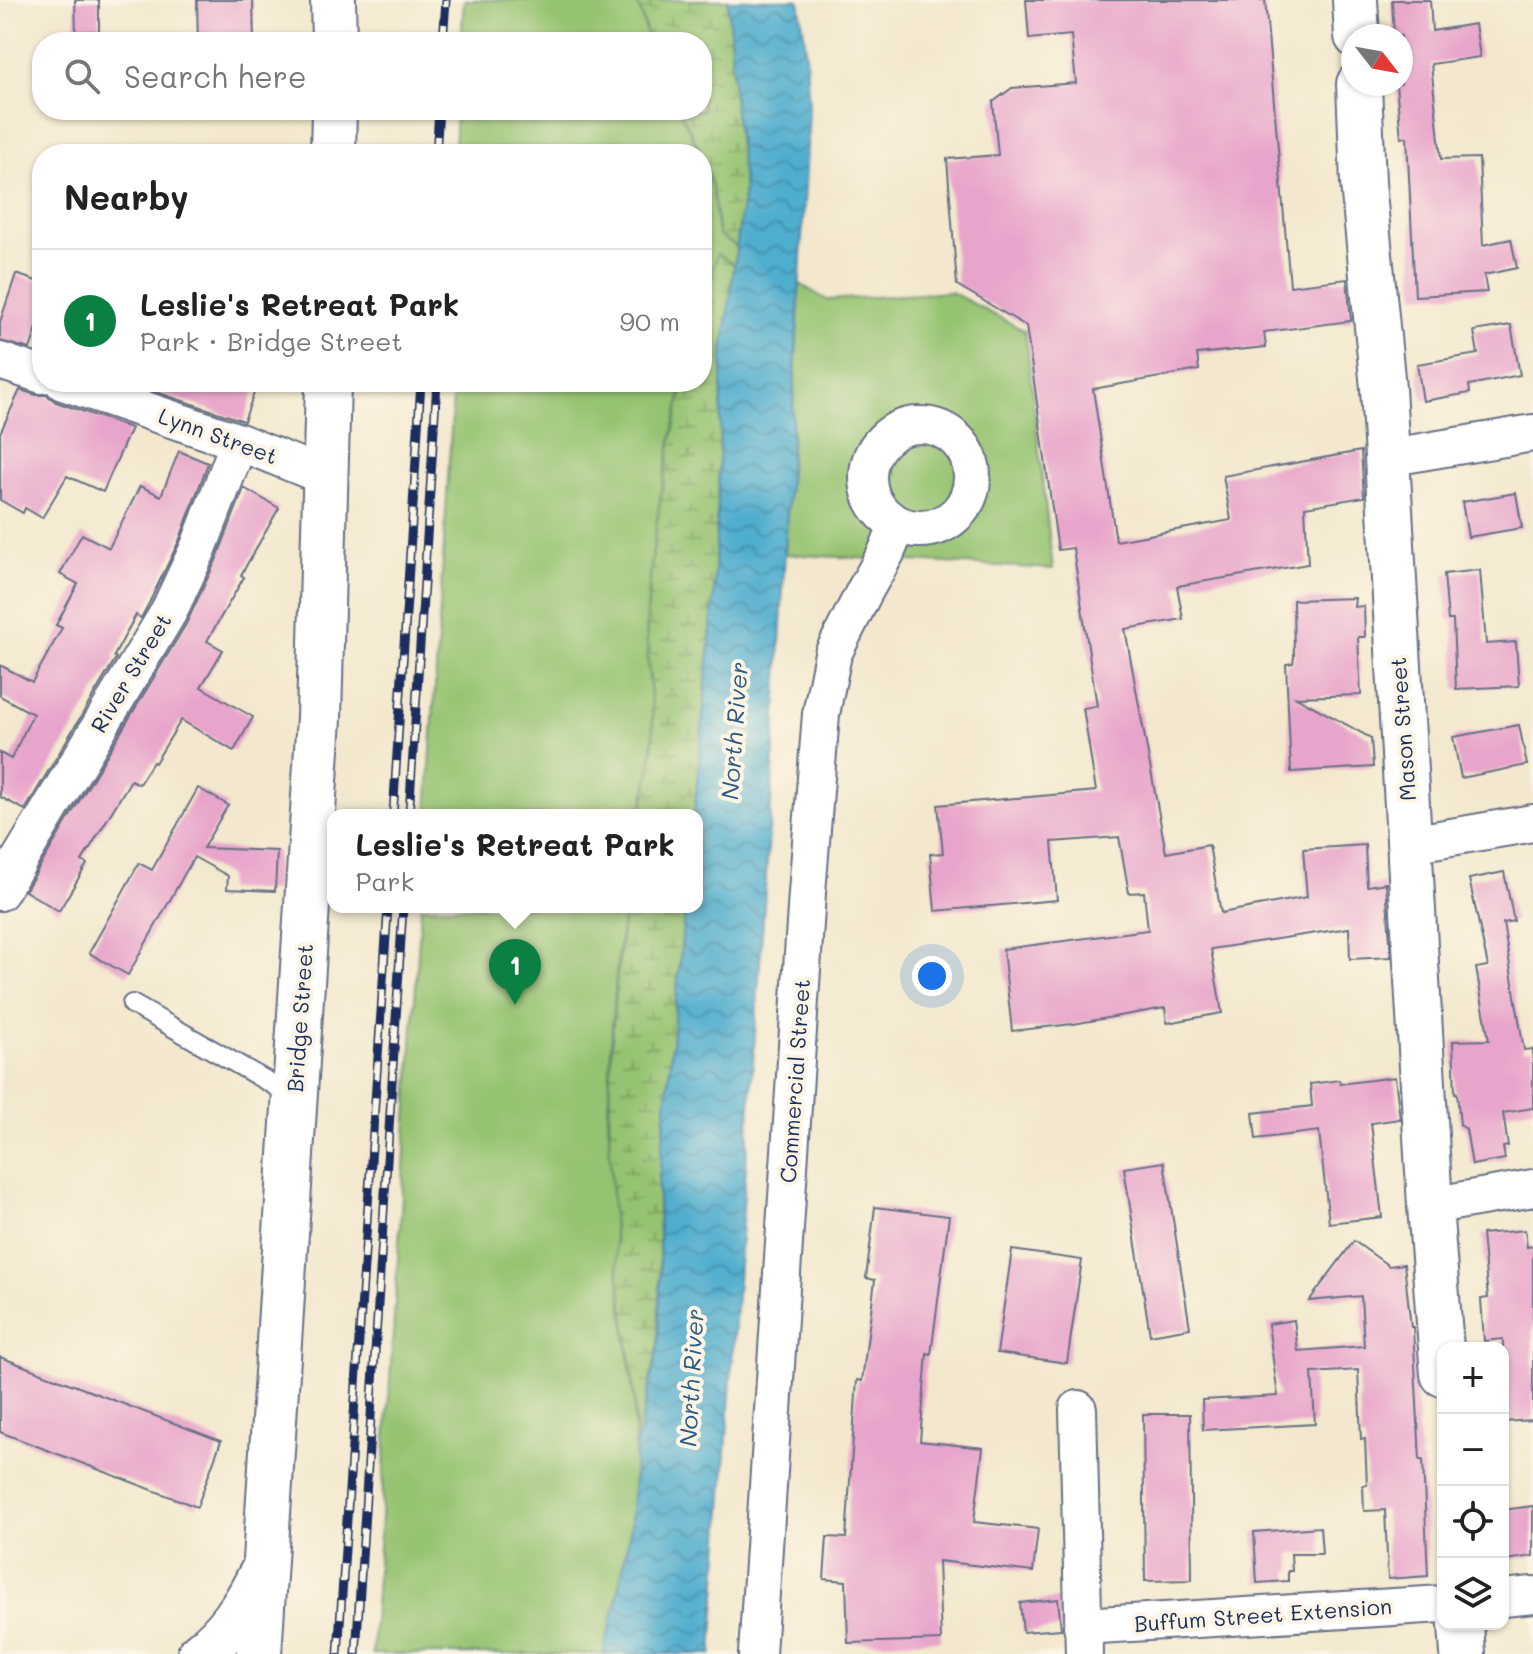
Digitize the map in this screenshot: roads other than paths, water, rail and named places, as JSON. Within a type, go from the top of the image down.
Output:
[{"type":"main road","points":[[333,0],[334,32]]},
{"type":"main road","points":[[1355,0],[1356,24]]},
{"type":"main road","name":"Mason Street","points":[[1359,96],[1363,183],[1383,388],[1441,1342]]},
{"type":"main road","points":[[333,144],[334,120]]},
{"type":"main road","name":"Bridge Street","points":[[259,1654],[319,718],[328,392]]},
{"type":"main road","points":[[200,1654],[229,1628],[247,1601],[264,1566]]},
{"type":"main road","points":[[1461,1630],[1463,1654]]},
{"type":"street","name":"Lynn Street","points":[[92,392],[239,442],[326,477]]},
{"type":"street","points":[[1386,458],[1533,433]]},
{"type":"street","name":"River Street","points":[[0,892],[168,613],[198,549],[239,442]]},
{"type":"street","name":"Commercial Street","points":[[757,1654],[821,714],[833,654],[898,524]]},
{"type":"street","points":[[1410,844],[1533,823]]},
{"type":"street","points":[[1430,1206],[1533,1188]]},
{"type":"street","points":[[1078,1409],[1083,1640]]},
{"type":"street","points":[[1509,1597],[1533,1595]]},
{"type":"street","name":"Buffum Street Extension","points":[[1083,1640],[1437,1605]]},
{"type":"lane","points":[[132,1004],[295,1096]]},
{"type":"water","name":"North River","points":[[728,0],[799,0],[809,111],[772,790],[712,1654],[603,1654],[631,1526],[636,1447],[658,1347],[658,1191],[684,913],[703,913],[703,809],[695,809],[714,595],[723,353],[744,189]]},
{"type":"railway","points":[[444,32],[446,0]]},
{"type":"railway","points":[[437,144],[438,120]]},
{"type":"railway","points":[[393,809],[420,392]]},
{"type":"railway","points":[[409,809],[436,392]]},
{"type":"railway","points":[[338,1654],[388,913]]},
{"type":"railway","points":[[356,1654],[403,913]]},
{"type":"place","name":"Leslie's Retreat Park","points":[[515,1005]]}]
